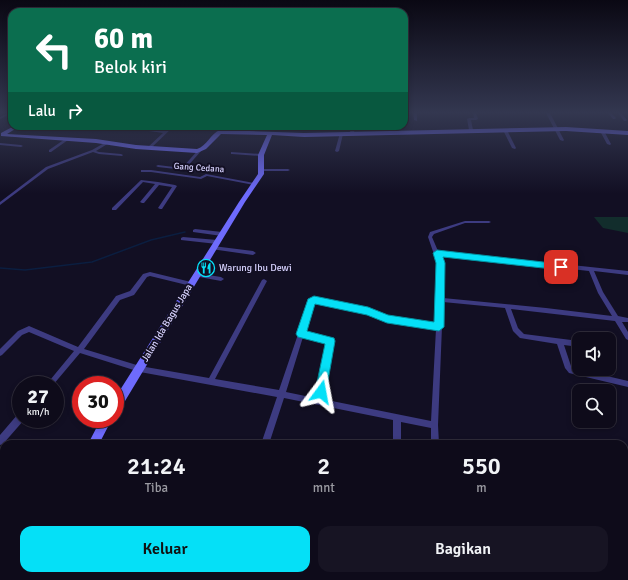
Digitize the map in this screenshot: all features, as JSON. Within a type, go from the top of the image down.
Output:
[{"type":"street","points":[[50,151],[66,140]]},
{"type":"street","points":[[67,140],[149,148],[200,150]]},
{"type":"street","points":[[149,148],[157,140]]},
{"type":"street","points":[[183,169],[210,140]]},
{"type":"street","name":"Jalan Ida Bagus Japa","points":[[124,393],[196,275],[260,176],[261,155],[267,140]]},
{"type":"street","points":[[337,151],[340,140]]},
{"type":"street","points":[[510,140],[514,148]]},
{"type":"street","points":[[607,140],[609,144]]},
{"type":"street","points":[[0,204],[47,168],[93,151],[107,143]]},
{"type":"street","points":[[0,144],[21,146]]},
{"type":"street","points":[[93,151],[122,155]]},
{"type":"street","points":[[232,153],[261,155]]},
{"type":"street","points":[[158,166],[201,171]]},
{"type":"street","points":[[261,170],[288,170]]},
{"type":"street","name":"Gang Cedana","points":[[142,171],[201,178],[206,175],[254,184]]},
{"type":"street","points":[[168,185],[176,175]]},
{"type":"street","points":[[114,209],[142,181],[175,186],[160,208]]},
{"type":"street","points":[[142,202],[158,183]]},
{"type":"street","points":[[435,440],[434,426],[441,300],[440,263],[437,253],[430,240],[432,233],[464,222],[489,222]]},
{"type":"street","points":[[195,231],[222,234]]},
{"type":"street","points":[[183,239],[253,253]]},
{"type":"street","points":[[437,253],[628,273]]},
{"type":"street","points":[[591,270],[615,318],[628,338]]},
{"type":"street","points":[[57,376],[79,350],[118,298],[132,293],[145,275],[150,274],[191,284]]},
{"type":"street","points":[[196,275],[221,278]]},
{"type":"street","points":[[210,382],[264,281]]},
{"type":"street","points":[[266,440],[311,302],[314,300],[368,311],[387,319],[439,327]]},
{"type":"street","points":[[441,300],[628,320]]},
{"type":"street","points":[[507,306],[515,329],[519,334],[572,343]]},
{"type":"street","points":[[0,354],[20,333],[29,329],[79,350],[140,369],[281,394],[434,426]]},
{"type":"street","points":[[301,334],[330,341],[318,402]]},
{"type":"street","points":[[560,342],[568,368],[571,371],[628,384]]},
{"type":"street","points":[[397,418],[397,440]]},
{"type":"street","points":[[1,440],[12,427]]},
{"type":"street","points":[[95,440],[102,428]]},
{"type":"green space","points":[[594,217],[628,217],[628,233],[603,228]]},
{"type":"waterway","points":[[0,268],[25,270],[92,262],[151,240],[185,232]]},
{"type":"place","name":"Warung Ibu Dewi","points":[[206,268]]},
{"type":"route","points":[[321,392],[331,344],[330,341],[327,339],[301,334],[311,302],[314,300],[373,312],[387,319],[439,327],[441,300],[440,263],[437,253],[561,267]]}]
